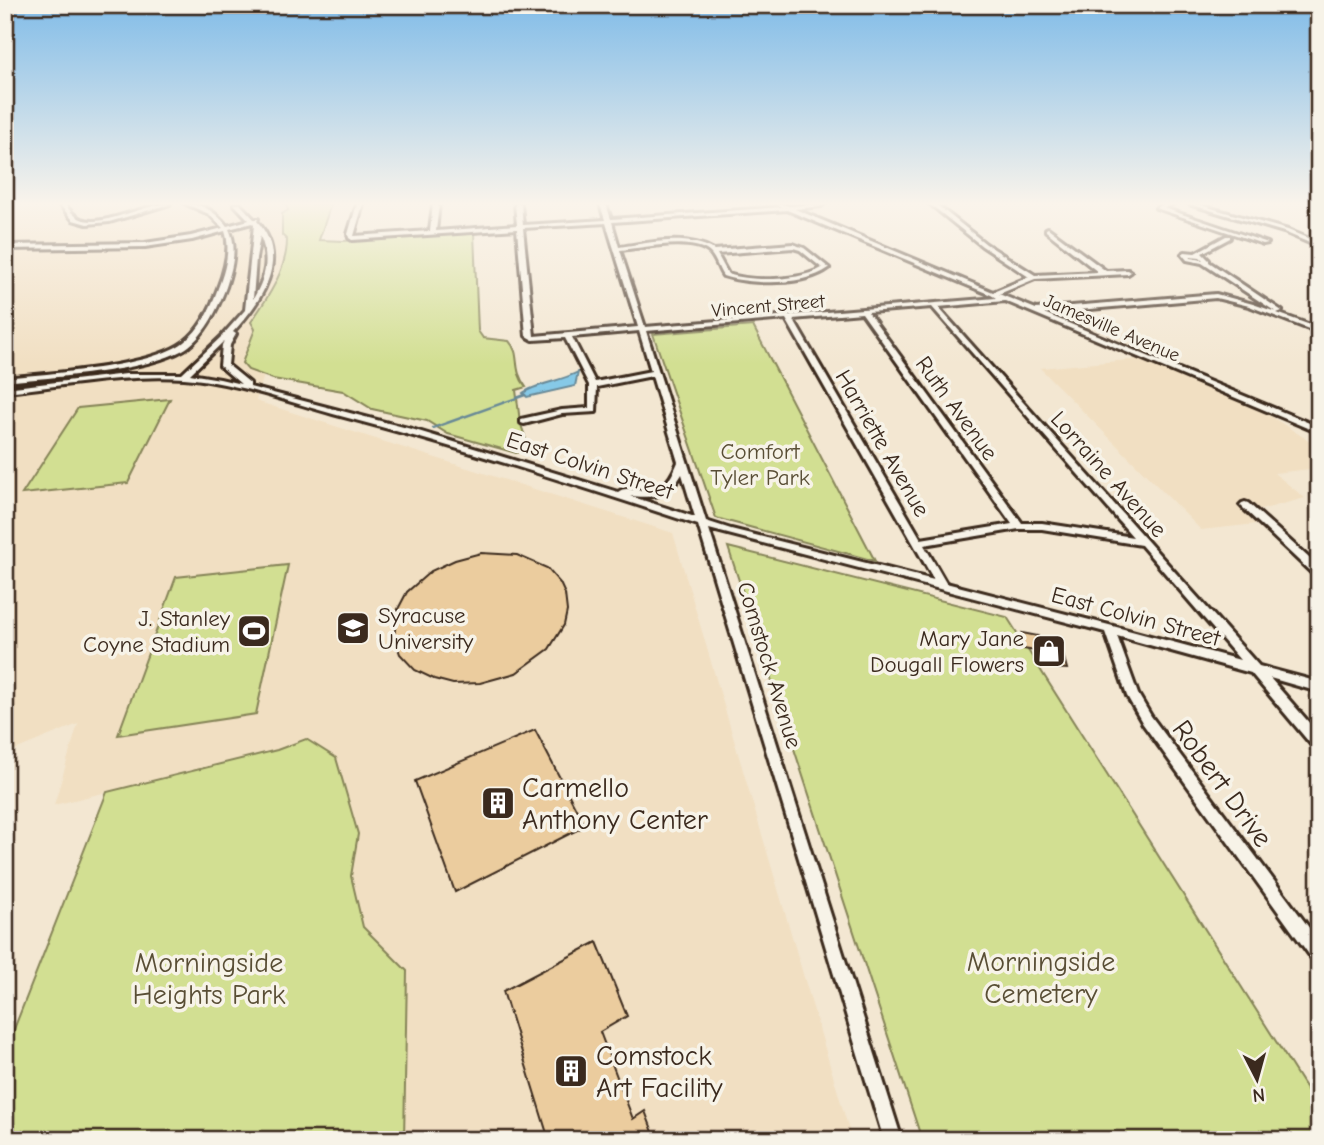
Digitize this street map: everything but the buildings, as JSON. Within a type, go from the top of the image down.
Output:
[{"type":"street","points":[[5,380],[138,362],[170,353],[191,341],[217,302],[230,257]]},
{"type":"street","points":[[247,314],[252,289],[253,257]]},
{"type":"street","points":[[252,262],[262,257]]},
{"type":"street","points":[[184,376],[247,314],[261,292],[267,257]]},
{"type":"street","name":"Vincent Street","points":[[523,257],[530,336],[533,338],[1005,299]]},
{"type":"street","name":"Comstock Avenue","points":[[620,257],[892,1140]]},
{"type":"street","points":[[715,257],[725,275],[737,279],[790,278],[818,273],[826,268],[813,257]]},
{"type":"street","name":"Jamesville Avenue","points":[[905,257],[1319,430]]},
{"type":"street","points":[[1003,257],[1034,277]]},
{"type":"street","points":[[1083,257],[1104,274]]},
{"type":"street","points":[[1188,257],[1204,262],[1299,324]]},
{"type":"street","points":[[1204,262],[1207,261],[1205,257]]},
{"type":"street","points":[[993,294],[1034,277],[1128,272]]},
{"type":"street","points":[[1035,312],[1218,297],[1236,293],[1240,290],[1238,285]]},
{"type":"street","points":[[1218,297],[1251,305],[1319,331]]},
{"type":"street","name":"Lorraine Avenue","points":[[934,306],[1319,744]]},
{"type":"street","name":"Ruth Avenue","points":[[864,312],[1019,526]]},
{"type":"street","name":"Harriette Avenue","points":[[789,318],[943,587]]},
{"type":"street","points":[[239,322],[226,345],[224,366],[230,374],[252,389]]},
{"type":"street","points":[[524,421],[562,412],[593,410],[593,385],[568,337]]},
{"type":"street","points":[[593,385],[655,373]]},
{"type":"street","name":"East Colvin Street","points":[[5,390],[126,376],[184,376],[252,389],[412,432],[702,523],[818,556],[1109,629],[1319,687]]},
{"type":"street","points":[[603,490],[658,494],[670,488],[676,481],[683,462]]},
{"type":"street","points":[[1245,505],[1319,573]]},
{"type":"street","points":[[918,542],[1019,526],[1042,526],[1144,542]]},
{"type":"street","name":"Robert Drive","points":[[1109,629],[1133,696],[1147,720],[1319,954]]},
{"type":"shaded area","name":"Syracuse University","points":[[5,257],[300,257],[256,401],[673,533],[852,1140],[404,1140],[407,971],[363,927],[351,876],[358,834],[306,739],[277,750],[54,805],[78,724],[5,754]]},
{"type":"shaded area","points":[[1140,359],[1267,414],[1319,447],[1319,468],[1274,473],[1305,498],[1245,514],[1256,524],[1201,530],[1040,368]]},
{"type":"green space","points":[[285,257],[475,257],[478,331],[483,338],[509,341],[513,346],[519,374],[526,387],[516,390],[520,422],[529,448],[516,453],[448,434],[427,421],[372,409],[343,391],[273,379],[248,370],[242,363],[255,329],[251,322],[269,294]]},
{"type":"green space","name":"Comfort Tyler Park","points":[[753,326],[875,561],[716,518],[653,334]]},
{"type":"green space","points":[[170,399],[128,483],[22,494],[78,408]]},
{"type":"green space","name":"Morningside Cemetery","points":[[728,547],[1007,617],[1310,1095],[1319,1096],[1319,1140],[922,1140]]},
{"type":"green space","points":[[288,565],[256,714],[118,735],[176,577]]},
{"type":"green space","name":"Morningside Heights Park","points":[[306,739],[336,758],[358,834],[351,876],[363,927],[407,971],[404,1140],[5,1140],[5,1052],[107,792],[277,750]]},
{"type":"water","points":[[578,372],[575,386],[527,397],[523,393],[534,387]]},
{"type":"waterway","points":[[433,428],[525,395]]},
{"type":"place","name":"Syracuse University","points":[[353,628]]},
{"type":"place","name":"J. Stanley Coyne Stadium","points":[[254,631]]},
{"type":"place","name":"Mary Jane Dougall Flowers","points":[[1049,651]]},
{"type":"place","name":"Carmello Anthony Center","points":[[498,803]]},
{"type":"place","name":"Comstock Art Facility","points":[[571,1071]]}]
